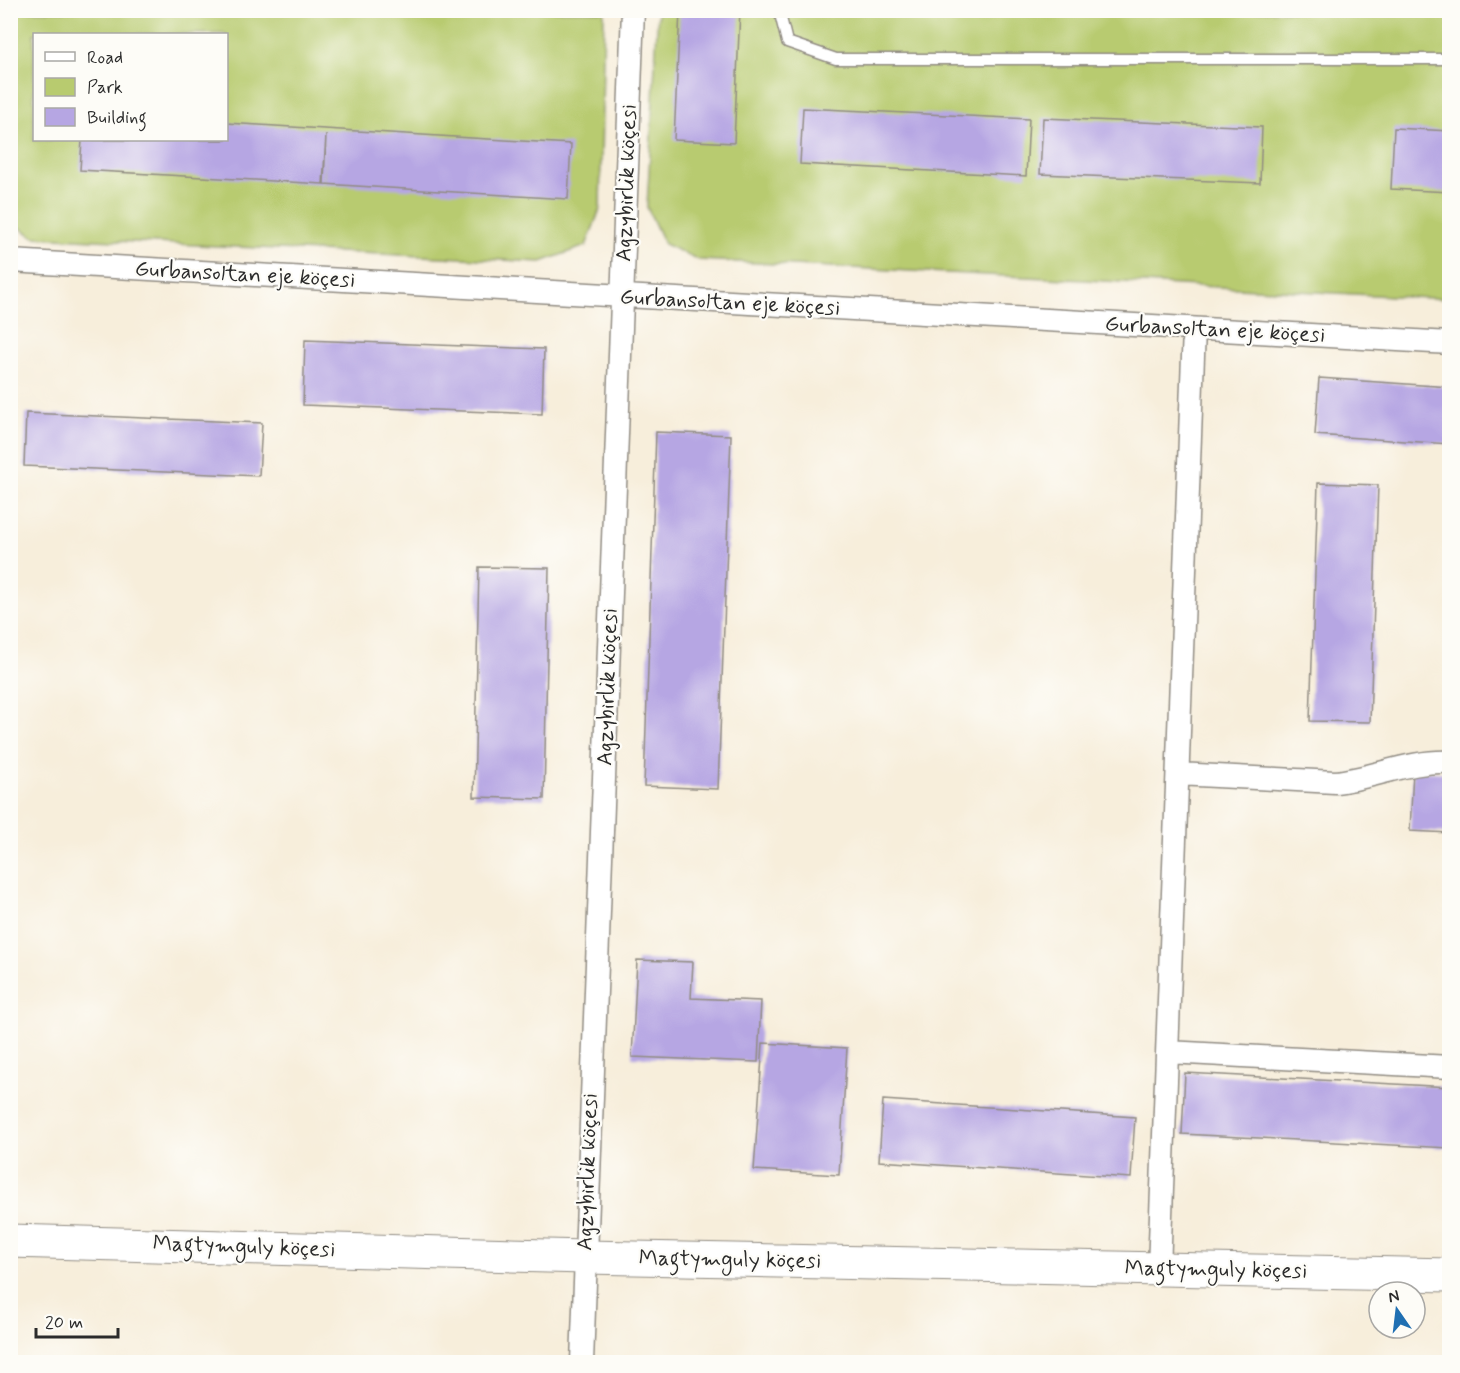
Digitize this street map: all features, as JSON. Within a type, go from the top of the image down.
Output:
[{"type":"main road","name":"Magtymguly köçesi","points":[[10,1241],[585,1257],[1449,1275]]},
{"type":"street","name":"Agzybirlik köçesi","points":[[582,1362],[633,10]]},
{"type":"street","name":"Gurbansoltan eje köçesi","points":[[10,261],[623,298],[1449,343]]},
{"type":"street","points":[[1159,1269],[1194,329]]},
{"type":"street","points":[[1178,774],[1335,782],[1357,779],[1403,766],[1437,761],[1449,762]]},
{"type":"street","points":[[1168,1052],[1449,1067]]},
{"type":"lane","points":[[779,10],[787,42],[836,59],[1449,59]]},
{"type":"green space","points":[[10,11],[604,11],[600,209],[586,246],[541,262],[34,237],[11,222]]},
{"type":"green space","points":[[658,11],[1449,11],[1449,299],[699,260],[664,244],[647,207]]},
{"type":"building","points":[[89,10],[141,10],[141,15],[89,12]]},
{"type":"building","points":[[680,10],[740,10],[734,143],[674,140]]},
{"type":"building","points":[[803,108],[1029,119],[1026,176],[800,164]]},
{"type":"building","points":[[1043,118],[1262,127],[1260,183],[1040,174]]},
{"type":"building","points":[[228,123],[571,144],[568,199],[324,184],[326,135],[323,184],[80,170],[82,141],[228,141]]},
{"type":"building","points":[[1394,128],[1450,131],[1450,192],[1391,189]]},
{"type":"building","points":[[305,340],[544,349],[542,414],[303,405]]},
{"type":"building","points":[[1319,378],[1450,387],[1450,444],[1315,435]]},
{"type":"building","points":[[26,413],[262,423],[259,476],[24,466]]},
{"type":"building","points":[[656,432],[731,435],[718,789],[644,786]]},
{"type":"building","points":[[1318,483],[1378,485],[1370,722],[1310,721]]},
{"type":"building","points":[[479,567],[549,568],[544,799],[474,797]]},
{"type":"building","points":[[1413,771],[1450,773],[1450,833],[1410,831]]},
{"type":"building","points":[[637,960],[693,962],[691,998],[761,1001],[758,1062],[632,1057]]},
{"type":"building","points":[[763,1043],[847,1048],[839,1175],[754,1170]]},
{"type":"building","points":[[1185,1073],[1450,1087],[1450,1148],[1182,1134]]},
{"type":"building","points":[[883,1100],[1135,1117],[1131,1178],[879,1161]]}]
